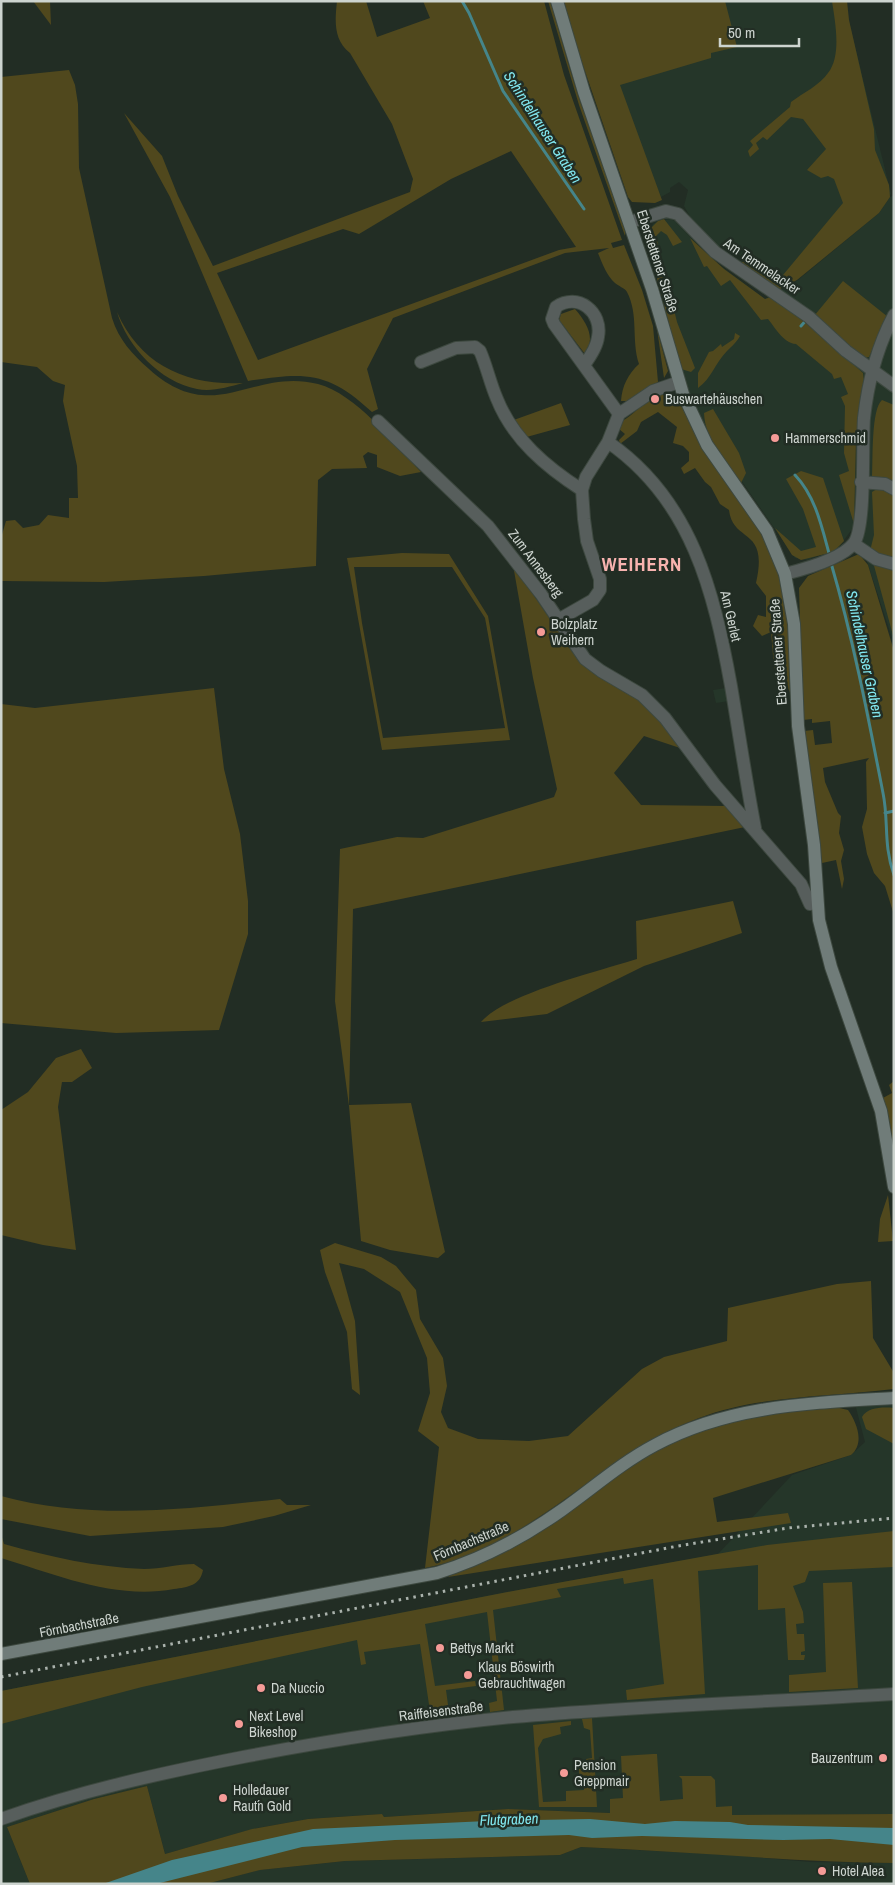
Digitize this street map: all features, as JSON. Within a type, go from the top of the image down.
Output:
[{"type":"main road","name":"Eberstettener Straße","points":[[557,1],[584,92],[630,222],[679,382],[698,429],[767,531],[786,574],[794,624],[798,726],[814,844],[817,903],[827,954],[878,1102],[892,1167],[894,1187]]},
{"type":"main road","name":"Förnbachstraße","points":[[1,1654],[438,1573],[524,1535],[629,1460],[653,1446],[701,1424],[769,1408],[894,1398]]},
{"type":"street","name":"Am Temmelacker","points":[[630,222],[663,211],[678,214],[700,239],[728,263],[809,317],[846,351],[894,386]]},
{"type":"street","points":[[584,365],[598,340],[598,326],[590,310],[575,301],[567,301],[556,307],[552,319],[554,324],[619,414]]},
{"type":"street","points":[[786,574],[830,558],[854,544],[861,520],[864,417],[872,371],[879,346],[894,315]]},
{"type":"street","points":[[421,362],[456,348],[475,347],[480,351],[496,398],[514,431],[538,458],[582,490]]},
{"type":"street","points":[[558,620],[593,600],[600,590],[598,573],[587,541],[582,490],[586,477],[608,442],[619,414],[653,391],[679,382]]},
{"type":"street","name":"Zum Annesberg","points":[[378,421],[488,526],[585,659],[601,671],[642,695],[666,718],[715,785],[754,828],[800,884],[810,904],[817,903]]},
{"type":"street","name":"Am Gerlet","points":[[608,442],[638,465],[655,484],[671,506],[703,568],[722,636],[754,828]]},
{"type":"street","points":[[861,482],[885,484],[894,489]]},
{"type":"street","points":[[854,544],[876,559],[894,564]]},
{"type":"street","name":"Raiffeisenstraße","points":[[1,1819],[150,1776],[380,1733],[514,1717],[721,1702],[894,1694]]},
{"type":"shaded area","points":[[33,1],[50,1],[51,25]]},
{"type":"shaded area","points":[[337,1],[366,1],[377,37],[430,18],[423,1],[544,1],[564,75],[622,240],[611,243],[613,248],[624,245],[642,290],[653,326],[658,382],[628,401],[621,401],[626,381],[639,364],[635,346],[631,301],[626,291],[610,277],[598,253],[609,248],[565,253],[393,318],[367,369],[378,409],[372,412],[342,389],[315,378],[285,376],[248,381],[170,197],[124,113],[162,156],[178,196],[213,266],[410,192],[413,179],[392,124],[338,36],[336,29]],"holes":[[[511,151],[576,247],[559,250],[258,360],[217,273],[343,229],[359,234],[451,179]]]},
{"type":"shaded area","points":[[548,1],[551,1],[580,101],[621,208],[625,236],[579,105]]},
{"type":"shaded area","points":[[564,1],[725,1],[737,47],[711,53],[711,58],[620,85],[662,200],[655,203],[632,202],[628,197],[573,36]]},
{"type":"shaded area","points":[[574,1],[844,1],[891,194],[777,289],[740,263],[742,257],[728,245],[719,248],[692,220],[684,206],[688,190],[679,182],[670,188],[670,192],[661,197]]},
{"type":"shaded area","points":[[832,1],[847,1],[849,20],[874,129],[875,150],[889,185],[890,197],[879,213],[797,280],[780,289],[772,288],[740,262],[752,261],[778,281],[843,203],[834,179],[828,176],[821,178],[807,170],[826,149],[803,119],[791,117],[767,140],[763,137],[756,143],[759,149],[750,157],[748,151],[753,145],[750,141],[790,107],[791,102],[821,81],[832,66],[835,57],[836,38]]},
{"type":"shaded area","points":[[69,70],[75,85],[78,104],[79,168],[112,318],[122,340],[132,352],[149,369],[172,386],[194,394],[214,395],[273,383],[294,381],[318,384],[332,389],[374,421],[421,472],[400,476],[377,467],[377,455],[368,452],[363,456],[367,468],[332,469],[318,480],[316,566],[204,576],[104,582],[1,581],[1,538],[6,521],[15,520],[23,528],[39,525],[48,515],[69,518],[69,498],[78,498],[77,466],[63,401],[65,385],[53,381],[37,367],[1,362],[1,77]]},
{"type":"shaded area","points":[[894,195],[894,644],[855,525],[839,547],[808,560],[795,558],[700,421],[689,394],[650,252],[648,235],[653,224],[658,221],[670,219],[675,221],[711,259],[765,299],[798,280],[879,213],[890,197]]},
{"type":"shaded area","points":[[664,219],[682,242],[673,246],[667,235],[661,231],[656,236],[677,322],[695,368],[691,372],[681,369],[650,252],[650,229],[658,221]]},
{"type":"shaded area","points":[[690,238],[724,269],[765,299],[771,297],[809,325],[863,373],[864,382],[856,438],[854,524],[839,475],[849,471],[844,453],[845,406],[841,397],[848,394],[841,377],[834,379],[832,374],[796,344],[787,341],[768,319],[761,320],[730,280],[721,286],[707,266],[704,267]]},
{"type":"shaded area","points":[[843,281],[888,317],[869,357],[864,358],[814,316]]},
{"type":"shaded area","points":[[575,309],[589,331],[590,342],[585,354],[559,320],[561,314]]},
{"type":"shaded area","points":[[117,312],[127,330],[152,359],[185,376],[203,381],[243,383],[220,389],[203,390],[183,385],[170,379],[147,361],[137,349],[122,325]]},
{"type":"shaded area","points":[[657,329],[668,371],[664,378]]},
{"type":"shaded area","points":[[735,333],[740,336],[723,356],[707,380],[698,388],[698,373],[709,352],[721,344],[722,347],[734,339]]},
{"type":"shaded area","points":[[657,394],[677,397],[696,433],[765,538],[777,564],[788,619],[791,695],[781,671],[774,668],[771,632],[762,636],[753,626],[758,615],[766,617],[766,596],[756,583],[759,565],[758,552],[749,538],[737,528],[732,521],[729,510],[720,504],[711,487],[695,468],[684,474],[681,468],[689,461],[689,452],[683,446],[673,443],[677,427],[658,412],[641,422],[637,431],[620,444],[619,440],[625,434],[619,429],[618,423],[651,398],[654,403],[660,399]]},
{"type":"shaded area","points":[[882,400],[894,405],[894,485],[872,476],[874,424],[878,405]]},
{"type":"shaded area","points":[[561,403],[570,425],[523,438],[511,421]]},
{"type":"shaded area","points":[[713,409],[739,453],[746,473],[741,483],[717,450],[708,432],[704,413]]},
{"type":"shaded area","points":[[801,471],[823,478],[844,541],[833,552],[801,560],[792,555],[775,528],[801,551],[816,547],[803,509],[786,479]]},
{"type":"shaded area","points":[[877,489],[885,490],[894,495],[894,560],[870,551],[874,535],[872,492]]},
{"type":"shaded area","points":[[402,553],[449,554],[488,616],[510,740],[382,750],[347,558]],"holes":[[[354,567],[452,567],[485,618],[505,728],[383,738]]]},
{"type":"shaded area","points":[[859,554],[868,565],[894,651],[894,915],[885,886],[874,873],[867,854],[862,827],[867,809],[866,762],[869,758],[823,768],[825,782],[841,816],[839,833],[844,850],[841,861],[844,879],[842,889],[836,860],[822,863],[804,731],[813,730],[815,745],[832,743],[830,721],[812,723],[812,719],[803,720],[799,588],[808,576]]},
{"type":"shaded area","points":[[873,562],[894,568],[894,639]]},
{"type":"shaded area","points":[[513,565],[573,653],[590,668],[630,693],[648,707],[683,749],[644,736],[614,773],[641,805],[726,806],[745,827],[353,909],[349,1105],[411,1103],[445,1252],[438,1258],[390,1250],[361,1241],[349,1106],[335,1001],[340,849],[397,837],[423,838],[554,797],[557,789],[533,678]]},
{"type":"shaded area","points":[[214,688],[224,769],[240,834],[248,901],[248,934],[219,1030],[116,1033],[1,1023],[1,704],[35,708]]},
{"type":"shaded area","points":[[726,688],[729,701],[716,703],[713,690]]},
{"type":"shaded area","points":[[733,901],[742,933],[644,966],[547,1014],[481,1022],[510,1002],[531,993],[554,984],[637,959],[636,921]]},
{"type":"shaded area","points":[[81,1049],[92,1068],[72,1082],[62,1082],[58,1107],[76,1250],[43,1245],[1,1235],[1,1110],[28,1092],[56,1058]]},
{"type":"shaded area","points":[[894,1081],[894,1147],[883,1098],[892,1093],[889,1085]]},
{"type":"shaded area","points":[[888,1195],[893,1241],[878,1242],[880,1219]]},
{"type":"shaded area","points":[[335,1243],[381,1257],[396,1266],[416,1290],[420,1319],[443,1358],[447,1386],[441,1412],[448,1428],[478,1439],[529,1441],[568,1436],[642,1369],[664,1357],[727,1341],[728,1308],[837,1284],[871,1281],[873,1338],[894,1373],[894,1389],[771,1401],[722,1410],[699,1418],[663,1434],[630,1454],[533,1521],[499,1541],[463,1557],[425,1568],[439,1447],[418,1431],[430,1393],[427,1358],[400,1292],[364,1269],[339,1263],[355,1321],[360,1395],[352,1389],[347,1332],[325,1272],[320,1250]]},
{"type":"shaded area","points":[[894,1398],[894,1814],[685,1816],[508,1809],[384,1817],[382,1814],[308,1819],[253,1829],[165,1854],[147,1786],[94,1799],[7,1827],[30,1884],[1,1884],[1,1691],[513,1591],[718,1554],[792,1475],[851,1455],[865,1442],[854,1400]]},
{"type":"shaded area","points":[[835,1407],[848,1410],[857,1427],[858,1445],[851,1455],[713,1498],[717,1522],[788,1513],[791,1523],[448,1577],[457,1570],[529,1539],[553,1524],[628,1465],[697,1431],[762,1414]]},
{"type":"shaded area","points":[[894,1408],[894,1444],[866,1429],[862,1417],[872,1409]]},
{"type":"shaded area","points":[[1,1496],[35,1504],[105,1511],[175,1509],[280,1499],[287,1505],[311,1505],[274,1516],[223,1527],[90,1536],[1,1519]]},
{"type":"shaded area","points":[[894,1531],[894,1567],[809,1571],[805,1582],[793,1586],[803,1612],[804,1623],[796,1624],[797,1634],[804,1634],[805,1651],[801,1652],[801,1655],[805,1655],[804,1660],[788,1660],[785,1608],[758,1610],[758,1565],[698,1571],[705,1694],[627,1700],[626,1690],[664,1684],[653,1579],[624,1584],[623,1578],[557,1589],[561,1597],[493,1610],[504,1710],[490,1712],[489,1703],[497,1701],[487,1612],[425,1624],[435,1686],[475,1681],[476,1686],[446,1690],[449,1712],[480,1708],[481,1713],[431,1718],[420,1644],[364,1652],[366,1664],[361,1665],[357,1640],[142,1687],[1,1724],[1,1691],[513,1591],[767,1545]]},
{"type":"shaded area","points":[[1,1534],[4,1544],[73,1561],[144,1569],[194,1564],[203,1570],[196,1583],[184,1587],[152,1592],[109,1589],[65,1578],[1,1558]]},
{"type":"shaded area","points":[[852,1582],[858,1688],[789,1692],[789,1675],[826,1672],[823,1583]]},
{"type":"shaded area","points":[[592,1718],[597,1807],[539,1807],[533,1725],[571,1721],[571,1725],[560,1727],[561,1734],[543,1739],[538,1748],[543,1802],[566,1801],[566,1791],[584,1790],[583,1776],[579,1776],[579,1769],[587,1769],[586,1759],[592,1758],[590,1730],[584,1728],[582,1719]]},
{"type":"shaded area","points":[[657,1754],[660,1801],[683,1799],[682,1779],[679,1776],[711,1776],[715,1780],[716,1807],[732,1806],[732,1815],[894,1814],[894,1863],[816,1861],[581,1847],[560,1855],[345,1861],[260,1870],[206,1884],[30,1884],[7,1827],[94,1799],[147,1786],[165,1854],[252,1829],[308,1819],[382,1814],[384,1817],[508,1809],[610,1813],[610,1799],[623,1798],[621,1756]]},
{"type":"shaded area","points":[[581,1847],[732,1855],[810,1862],[894,1863],[894,1884],[206,1884],[259,1870],[345,1861],[560,1855]]},
{"type":"water","points":[[590,1819],[645,1824],[675,1821],[730,1822],[748,1825],[894,1828],[894,1845],[830,1839],[783,1840],[642,1836],[592,1838],[569,1835],[395,1840],[302,1847],[156,1884],[103,1884],[172,1860],[313,1829],[487,1821]]},
{"type":"waterway","name":"Schindelhauser Graben","points":[[462,1],[503,91],[584,209]]},
{"type":"waterway","points":[[801,326],[808,318]]},
{"type":"waterway","name":"Schindelhauser Graben","points":[[795,475],[813,503],[830,557]]},
{"type":"waterway","name":"Schindelhauser Graben","points":[[831,563],[853,648],[872,735],[885,804],[888,853],[894,875]]},
{"type":"waterway","points":[[885,813],[894,811]]},
{"type":"railway","points":[[1,1677],[678,1546],[788,1528],[894,1518]]},
{"type":"place","name":"Buswartehäuschen","points":[[655,399]]},
{"type":"place","name":"Hammerschmid","points":[[775,438]]},
{"type":"place","name":"Bolzplatz Weihern","points":[[541,632]]},
{"type":"place","name":"Bettys Markt","points":[[440,1648]]},
{"type":"place","name":"Klaus Böswirth Gebrauchtwagen","points":[[468,1675]]},
{"type":"place","name":"Da Nuccio","points":[[261,1688]]},
{"type":"place","name":"Next Level Bikeshop","points":[[239,1724]]},
{"type":"place","name":"Bauzentrum","points":[[883,1758]]},
{"type":"place","name":"Pension Greppmair","points":[[564,1773]]},
{"type":"place","name":"Holledauer Raut´n Gold","points":[[223,1798]]},
{"type":"place","name":"Hotel Alea","points":[[822,1871]]},
{"type":"district","name":"WEIHERN","points":[[642,564]]},
{"type":"water label","name":"Flutgraben","points":[[509,1819]]}]
